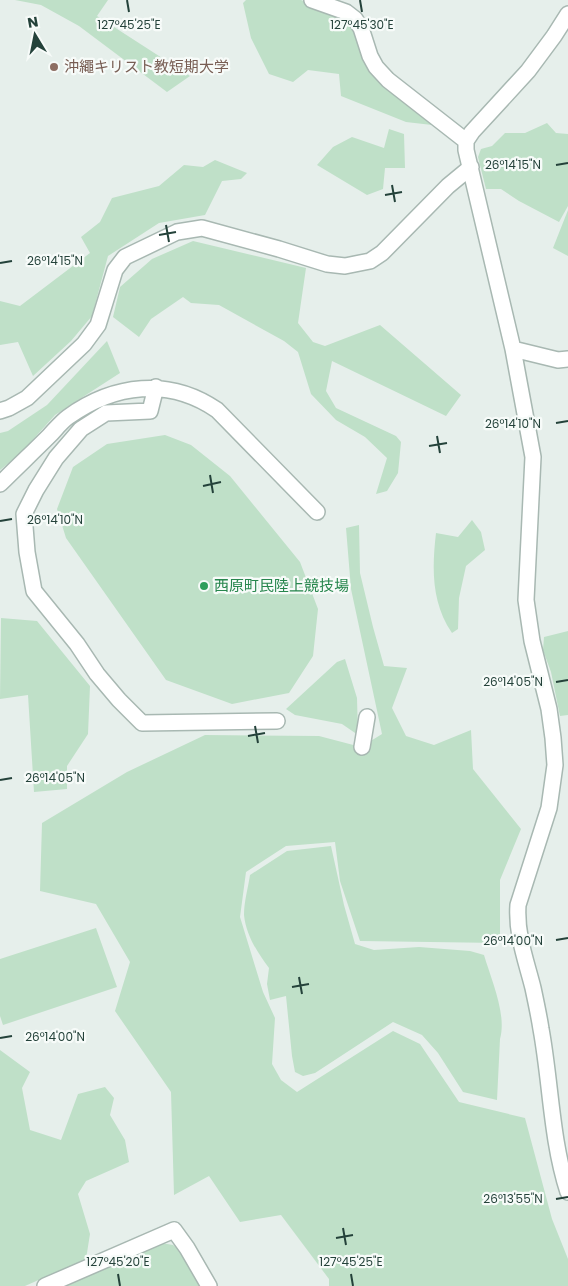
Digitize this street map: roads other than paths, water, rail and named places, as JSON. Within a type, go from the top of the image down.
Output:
[{"type":"street","points":[[312,0],[346,12],[355,19],[361,28],[370,56],[376,67],[388,80],[466,141]]},
{"type":"street","points":[[568,14],[542,54],[482,120],[466,141],[466,150],[513,349],[533,457],[526,600],[532,641],[549,710],[555,765],[549,808],[518,905],[517,921],[520,942],[533,987],[542,1032],[556,1139],[568,1192]]},
{"type":"street","points":[[0,411],[27,398],[84,344],[98,325],[115,270],[125,257],[176,232],[202,228],[327,264],[345,266],[359,264],[370,261],[382,252],[448,186],[471,167]]},
{"type":"street","points":[[513,349],[558,360],[568,359]]},
{"type":"street","points":[[156,387],[150,411],[106,413],[81,429],[56,458],[36,490],[24,514],[26,552],[34,591],[77,644],[97,674],[142,723],[277,721]]},
{"type":"street","points":[[0,484],[67,417],[107,396],[136,388],[156,387],[191,395],[203,400],[217,410],[317,512]]},
{"type":"street","points":[[362,747],[368,717]]},
{"type":"street","points":[[45,1286],[174,1230],[209,1286]]},
{"type":"place","name":"沖繩キリスト教短期大学","points":[[54,67]]},
{"type":"place","name":"西原町民陸上競技場","points":[[204,586]]}]
